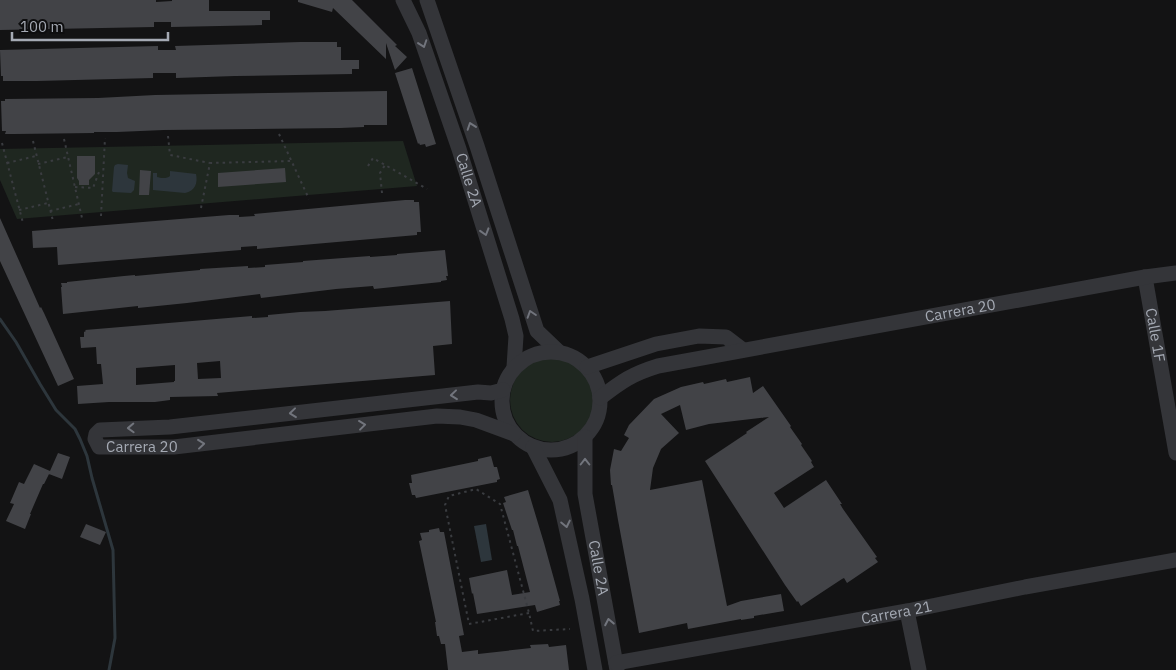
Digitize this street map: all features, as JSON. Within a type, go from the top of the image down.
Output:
[{"type":"street","name":"Calle 2A","points":[[403,0],[419,33],[461,156],[512,319],[516,336],[514,367]]},
{"type":"street","name":"Calle 2A","points":[[427,0],[480,152],[536,331],[559,352]]},
{"type":"street","points":[[461,156],[480,152]]},
{"type":"street","name":"Carrera 20","points":[[600,398],[620,382],[640,371],[658,366],[1176,272]]},
{"type":"street","name":"Calle 1F","points":[[1145,277],[1176,452]]},
{"type":"street","points":[[587,367],[656,344],[700,336],[726,337],[743,350]]},
{"type":"street","points":[[542,352],[559,352],[574,357],[587,367],[596,381],[600,398],[599,412],[594,425],[585,437],[574,445],[561,449],[547,450],[533,447],[519,439],[508,427],[502,412],[501,396],[505,381],[514,367],[527,357],[542,352]]},
{"type":"street","name":"Carrera 20","points":[[503,390],[491,393],[478,392],[170,427],[100,430],[96,434],[95,439],[99,447],[174,447],[437,416],[476,420],[514,434]]},
{"type":"street","name":"Calle 2A","points":[[585,437],[585,494],[617,666]]},
{"type":"street","name":"Calle 2A","points":[[533,447],[560,500],[582,599],[595,670]]},
{"type":"street","name":"Carrera 21","points":[[617,666],[1025,587],[1176,560]]},
{"type":"street","points":[[907,611],[919,670]]},
{"type":"path","points":[[279,134],[309,199]]},
{"type":"path","points":[[168,136],[170,155],[210,163],[291,161]]},
{"type":"path","points":[[100,216],[105,138]]},
{"type":"path","points":[[64,139],[82,218]]},
{"type":"path","points":[[33,141],[53,220]]},
{"type":"path","points":[[2,143],[23,223]]},
{"type":"path","points":[[7,163],[36,156]]},
{"type":"path","points":[[38,164],[68,156]]},
{"type":"path","points":[[368,166],[373,158],[427,189]]},
{"type":"path","points":[[202,208],[210,163]]},
{"type":"path","points":[[382,193],[380,173],[385,165]]},
{"type":"path","points":[[76,187],[93,188],[99,172],[103,172]]},
{"type":"path","points":[[19,210],[48,204]]},
{"type":"path","points":[[50,210],[79,204]]},
{"type":"path","points":[[529,613],[469,624],[445,505],[449,496],[476,489],[500,504],[529,613],[533,631],[570,629]]},
{"type":"shaded area","points":[[403,141],[417,186],[17,219],[0,180],[0,149]]},
{"type":"shaded area","points":[[118,164],[128,165],[128,178],[135,181],[134,190],[131,193],[112,191],[114,167]]},
{"type":"shaded area","points":[[170,171],[196,174],[195,186],[185,193],[153,190],[153,173],[157,173],[157,177],[165,178],[170,176]]},
{"type":"shaded area","points":[[552,358],[568,361],[582,370],[591,384],[594,400],[591,416],[582,430],[568,439],[552,442],[536,439],[522,430],[513,416],[510,400],[513,384],[522,370],[536,361]]},
{"type":"shaded area","points":[[486,524],[492,560],[481,562],[474,526]]},
{"type":"building","points":[[0,0],[156,0],[156,2],[209,0],[209,11],[270,11],[270,20],[262,20],[262,25],[171,27],[171,22],[154,22],[154,27],[0,30]]},
{"type":"building","points":[[298,0],[352,0],[407,57],[395,70],[386,43],[386,59],[333,8],[332,12],[298,2]]},
{"type":"building","points":[[337,42],[337,47],[341,47],[341,60],[359,60],[359,69],[352,69],[352,74],[176,78],[176,73],[153,73],[153,78],[37,81],[3,81],[3,76],[1,76],[0,50],[158,46],[158,50],[176,50],[175,46]]},
{"type":"building","points":[[412,68],[436,144],[426,147],[425,144],[418,144],[395,73]]},
{"type":"building","points":[[387,91],[387,125],[340,128],[164,130],[94,133],[5,134],[6,131],[2,131],[1,101],[5,101],[5,99]]},
{"type":"building","points":[[77,156],[95,156],[95,174],[89,180],[89,185],[79,185],[77,178]]},
{"type":"building","points":[[285,168],[286,182],[218,187],[218,173]]},
{"type":"building","points":[[140,170],[151,171],[149,195],[139,195]]},
{"type":"building","points":[[405,200],[419,202],[421,232],[417,232],[417,235],[257,249],[257,246],[241,247],[241,250],[58,265],[57,247],[33,248],[32,231],[229,215],[239,215],[239,217],[255,216],[254,214]]},
{"type":"building","points":[[0,218],[74,379],[58,386],[0,261]]},
{"type":"building","points":[[445,250],[448,276],[446,276],[447,280],[441,282],[374,289],[373,286],[336,289],[261,298],[260,294],[138,308],[138,306],[63,314],[61,283],[200,269],[248,266],[248,268],[265,267],[265,265],[303,261]]},
{"type":"building","points":[[450,301],[452,344],[433,346],[435,375],[217,393],[218,396],[170,397],[170,400],[155,402],[78,404],[77,386],[103,384],[101,364],[97,364],[96,347],[81,348],[80,337],[84,337],[85,330]],"holes":[[[220,361],[221,378],[198,379],[197,363]],[[175,365],[174,382],[136,385],[136,368]]]},
{"type":"building","points":[[750,377],[753,393],[763,386],[791,426],[814,467],[774,493],[784,508],[826,480],[842,504],[840,504],[843,509],[877,557],[875,558],[878,562],[847,583],[844,578],[842,579],[801,606],[785,585],[705,461],[769,417],[709,424],[686,430],[680,405],[661,414],[679,433],[661,449],[653,468],[650,490],[702,480],[727,606],[741,601],[781,594],[784,611],[688,629],[687,623],[639,633],[611,485],[610,470],[614,449],[621,451],[629,438],[624,435],[629,425],[654,399],[681,387],[703,382],[704,384],[726,379],[727,382]]},
{"type":"building","points":[[58,453],[70,457],[62,479],[49,474],[25,529],[6,521],[14,504],[10,503],[19,482],[24,484],[34,464],[50,471]]},
{"type":"building","points":[[491,456],[494,467],[497,467],[500,479],[497,482],[416,498],[415,495],[412,495],[409,483],[412,483],[411,475],[478,461],[478,459]]},
{"type":"building","points":[[528,490],[560,605],[537,612],[535,605],[477,614],[469,578],[507,570],[512,595],[530,592],[518,546],[503,503],[506,502],[504,497]]},
{"type":"building","points":[[86,524],[106,532],[100,545],[80,537]]},
{"type":"building","points":[[439,528],[440,532],[444,532],[464,635],[459,636],[462,652],[478,650],[478,654],[531,648],[530,645],[548,644],[549,647],[566,645],[569,670],[448,670],[445,644],[441,644],[439,636],[437,636],[436,622],[419,541],[422,540],[420,533]]},
{"type":"waterway","points":[[0,319],[16,342],[56,410],[75,429],[87,456],[113,550],[115,638],[109,670]]}]
